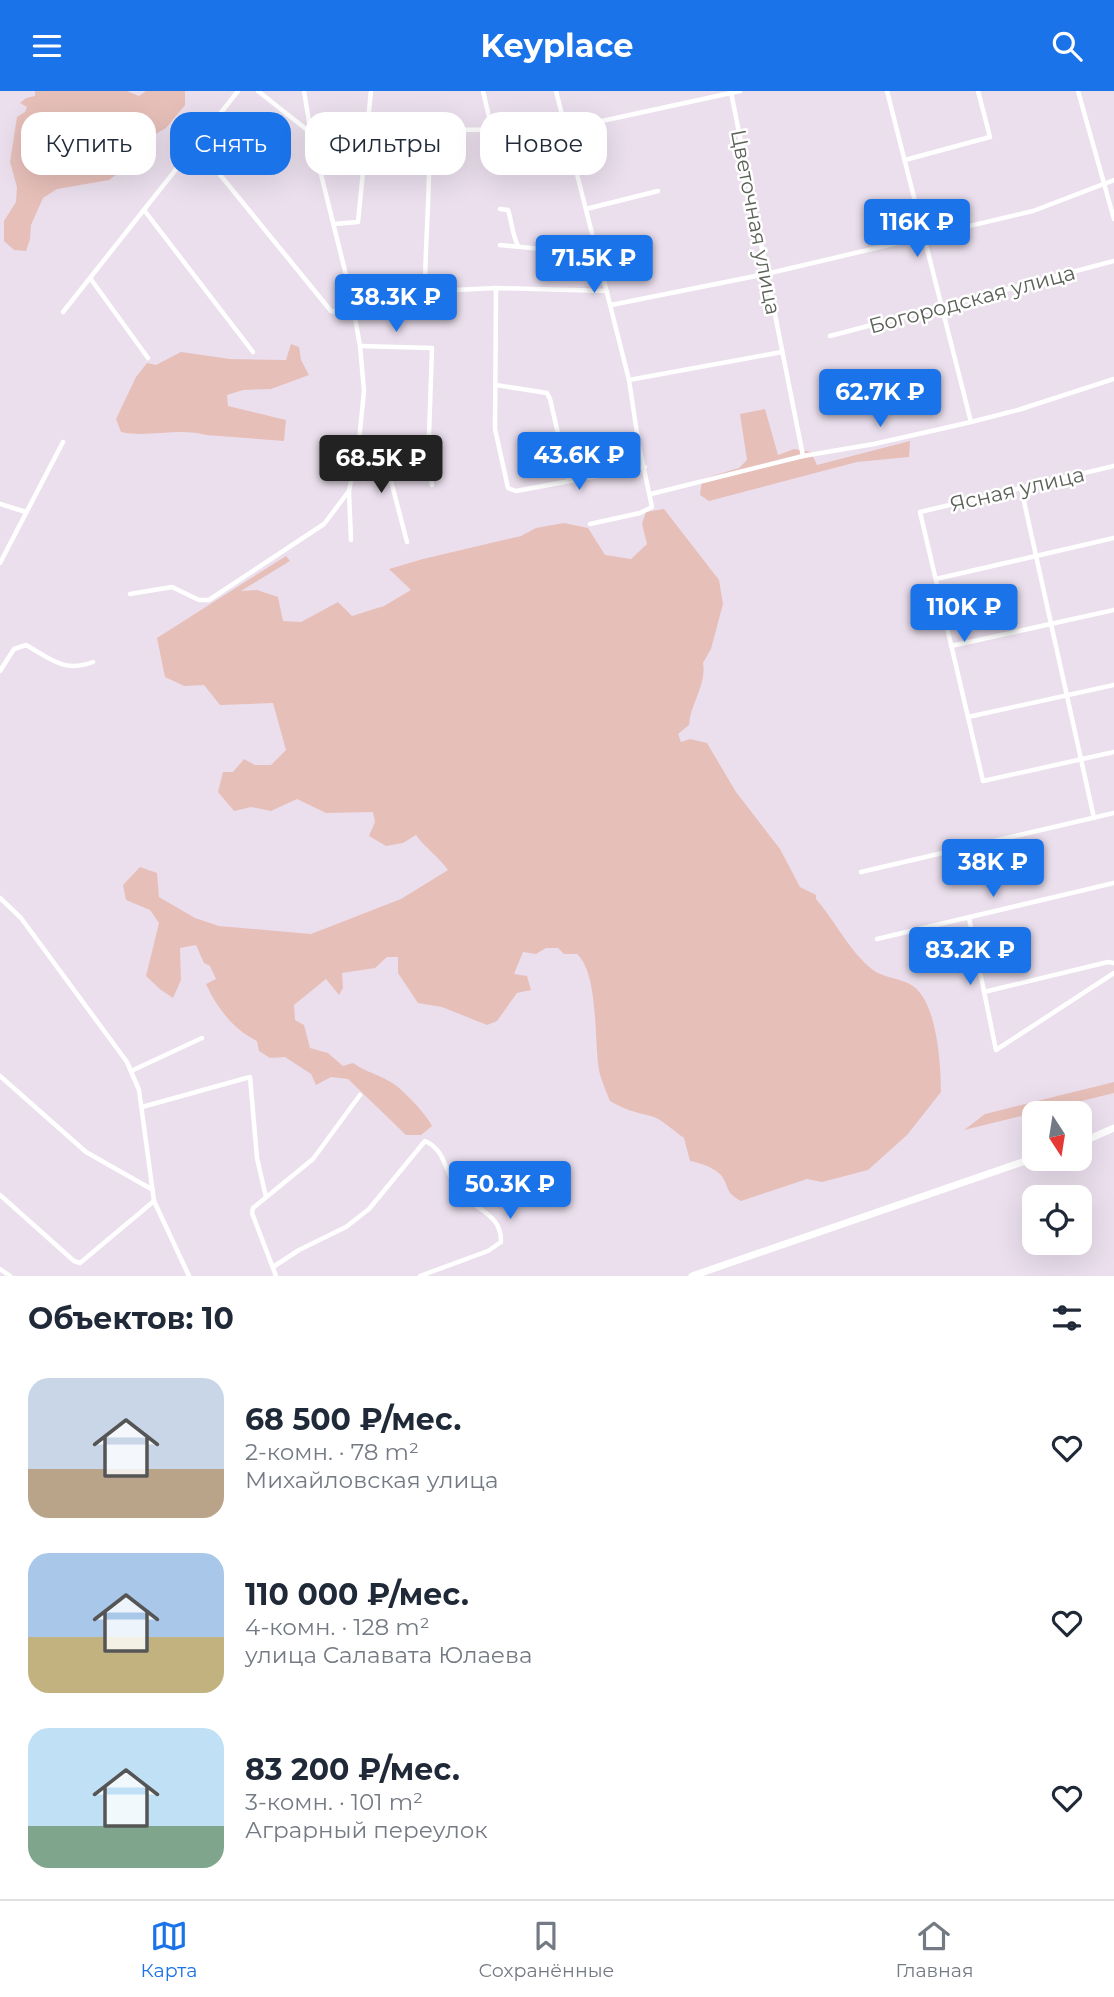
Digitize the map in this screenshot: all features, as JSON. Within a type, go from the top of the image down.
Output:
[{"type":"main road","points":[[1092,1138],[1114,1128]]},
{"type":"main road","points":[[692,1276],[1022,1162]]},
{"type":"street","points":[[221,112],[238,91]]},
{"type":"street","points":[[258,91],[305,129]]},
{"type":"street","points":[[304,91],[307,112]]},
{"type":"street","points":[[369,112],[371,91]]},
{"type":"street","points":[[483,91],[488,112]]},
{"type":"street","points":[[556,91],[561,112]]},
{"type":"street","points":[[607,120],[740,91]]},
{"type":"street","points":[[887,91],[971,422]]},
{"type":"street","points":[[905,160],[990,137],[978,91]]},
{"type":"street","points":[[1078,91],[1114,219]]},
{"type":"street","name":"Цветочная улица","points":[[731,92],[803,456]]},
{"type":"street","points":[[63,312],[171,175]]},
{"type":"street","points":[[220,175],[331,311],[354,314]]},
{"type":"street","points":[[321,175],[351,295],[364,391],[359,441],[349,491],[351,540]]},
{"type":"street","points":[[334,224],[358,222],[363,175]]},
{"type":"street","points":[[425,292],[430,175]]},
{"type":"street","points":[[577,175],[629,380],[652,507],[640,513],[590,524]]},
{"type":"street","points":[[611,305],[766,274],[1033,211],[1114,180]]},
{"type":"street","points":[[586,209],[659,191]]},
{"type":"street","points":[[144,209],[253,352]]},
{"type":"street","points":[[500,209],[509,212],[518,246]]},
{"type":"street","points":[[500,245],[572,252],[595,248]]},
{"type":"street","name":"Богородская улица","points":[[831,336],[1114,261]]},
{"type":"street","points":[[90,278],[148,358]]},
{"type":"street","points":[[351,295],[496,288],[607,291]]},
{"type":"street","points":[[496,288],[495,429],[508,488],[512,491],[645,467]]},
{"type":"street","points":[[359,441],[425,439],[429,435],[432,348],[360,346]]},
{"type":"street","points":[[629,380],[782,352]]},
{"type":"street","points":[[651,494],[803,456],[874,444],[971,422],[1114,379]]},
{"type":"street","points":[[496,385],[547,393],[569,481]]},
{"type":"street","points":[[425,439],[432,485]]},
{"type":"street","points":[[388,441],[391,481],[407,543]]},
{"type":"street","points":[[0,562],[62,442]]},
{"type":"street","name":"Ясная улица","points":[[936,579],[920,512],[1114,466]]},
{"type":"street","points":[[1021,488],[1094,818]]},
{"type":"street","points":[[130,594],[172,587],[199,600],[209,600],[324,524],[349,491]]},
{"type":"street","points":[[0,504],[26,512]]},
{"type":"street","points":[[1114,538],[936,579],[983,781],[1114,752]]},
{"type":"street","points":[[951,646],[1114,610]]},
{"type":"street","points":[[0,671],[14,649],[26,645],[67,667],[79,667],[93,661]]},
{"type":"street","points":[[968,717],[1114,685]]},
{"type":"street","points":[[862,872],[1114,813]]},
{"type":"street","points":[[877,939],[1114,883]]},
{"type":"street","points":[[0,898],[21,918],[127,1062],[139,1090],[154,1201],[189,1276]]},
{"type":"street","points":[[969,918],[996,1050],[1114,973]]},
{"type":"street","points":[[984,992],[1108,962],[1114,963]]},
{"type":"street","points":[[131,1071],[202,1038]]},
{"type":"street","points":[[0,1076],[86,1152],[153,1190]]},
{"type":"street","points":[[142,1108],[250,1077],[257,1158],[265,1197]]},
{"type":"street","points":[[276,1276],[253,1208],[313,1159],[360,1095]]},
{"type":"street","points":[[272,1267],[345,1227],[369,1209],[425,1141],[435,1145],[459,1192],[494,1219],[501,1231],[501,1242],[488,1251],[419,1276]]},
{"type":"street","points":[[0,1195],[74,1261],[80,1263],[154,1201]]},
{"type":"street","points":[[0,1269],[10,1276]]},
{"type":"shaded area","points":[[35,91],[127,91],[139,96],[146,91],[185,91],[185,105],[179,112],[170,112],[170,123],[156,134],[156,112],[25,112],[27,107],[20,103],[35,96]]},
{"type":"shaded area","points":[[21,114],[21,175],[116,175],[109,180],[57,189],[43,198],[31,225],[26,251],[14,250],[4,241],[4,221],[16,202],[17,187],[10,162],[17,117]]},
{"type":"shaded area","points":[[291,344],[299,347],[301,360],[309,375],[271,389],[243,390],[227,395],[228,406],[286,420],[284,441],[185,432],[121,432],[116,419],[136,377],[147,363],[156,365],[181,352],[230,359],[286,360]]},
{"type":"shaded area","points":[[765,409],[778,455],[794,449],[811,452],[817,465],[910,441],[909,457],[857,462],[709,501],[700,495],[702,479],[739,468],[747,460],[740,414]]},
{"type":"shaded area","points":[[664,509],[719,580],[723,604],[711,649],[703,663],[703,679],[689,725],[678,734],[681,742],[690,739],[707,743],[736,792],[780,849],[800,887],[816,895],[816,899],[864,962],[877,973],[913,986],[928,1006],[936,1035],[941,1092],[907,1135],[868,1170],[822,1182],[807,1179],[741,1201],[730,1192],[718,1172],[690,1161],[684,1138],[655,1118],[610,1101],[599,1070],[589,977],[577,954],[564,954],[558,948],[546,948],[536,954],[523,952],[514,974],[527,976],[531,990],[517,993],[497,1021],[487,1025],[442,1007],[418,1003],[398,973],[398,957],[387,957],[375,968],[342,973],[343,988],[339,995],[326,979],[294,1005],[295,1020],[304,1025],[310,1048],[328,1053],[343,1066],[353,1063],[398,1087],[432,1126],[421,1135],[406,1135],[348,1079],[331,1077],[316,1085],[311,1074],[285,1057],[270,1058],[259,1051],[257,1041],[233,1024],[215,1001],[206,984],[216,979],[210,966],[204,963],[196,945],[180,948],[181,980],[173,998],[146,976],[159,923],[150,910],[126,900],[123,885],[140,867],[157,873],[159,897],[195,918],[219,926],[311,934],[401,899],[448,870],[416,835],[403,843],[386,846],[369,836],[375,822],[373,812],[326,813],[297,799],[271,811],[251,807],[234,811],[218,792],[223,772],[233,772],[244,759],[255,765],[271,765],[286,750],[273,703],[220,705],[204,685],[184,686],[165,677],[157,638],[286,556],[290,561],[241,591],[257,590],[278,597],[283,621],[301,622],[338,602],[352,616],[384,606],[411,590],[389,569],[521,536],[536,528],[564,523],[588,528],[605,555],[631,559],[647,544],[642,524],[646,512]]},
{"type":"shaded area","points":[[1114,1082],[1114,1093],[1082,1101],[1037,1101]]},
{"type":"shaded area","points":[[1022,1105],[1022,1116],[964,1130],[985,1114]]}]
